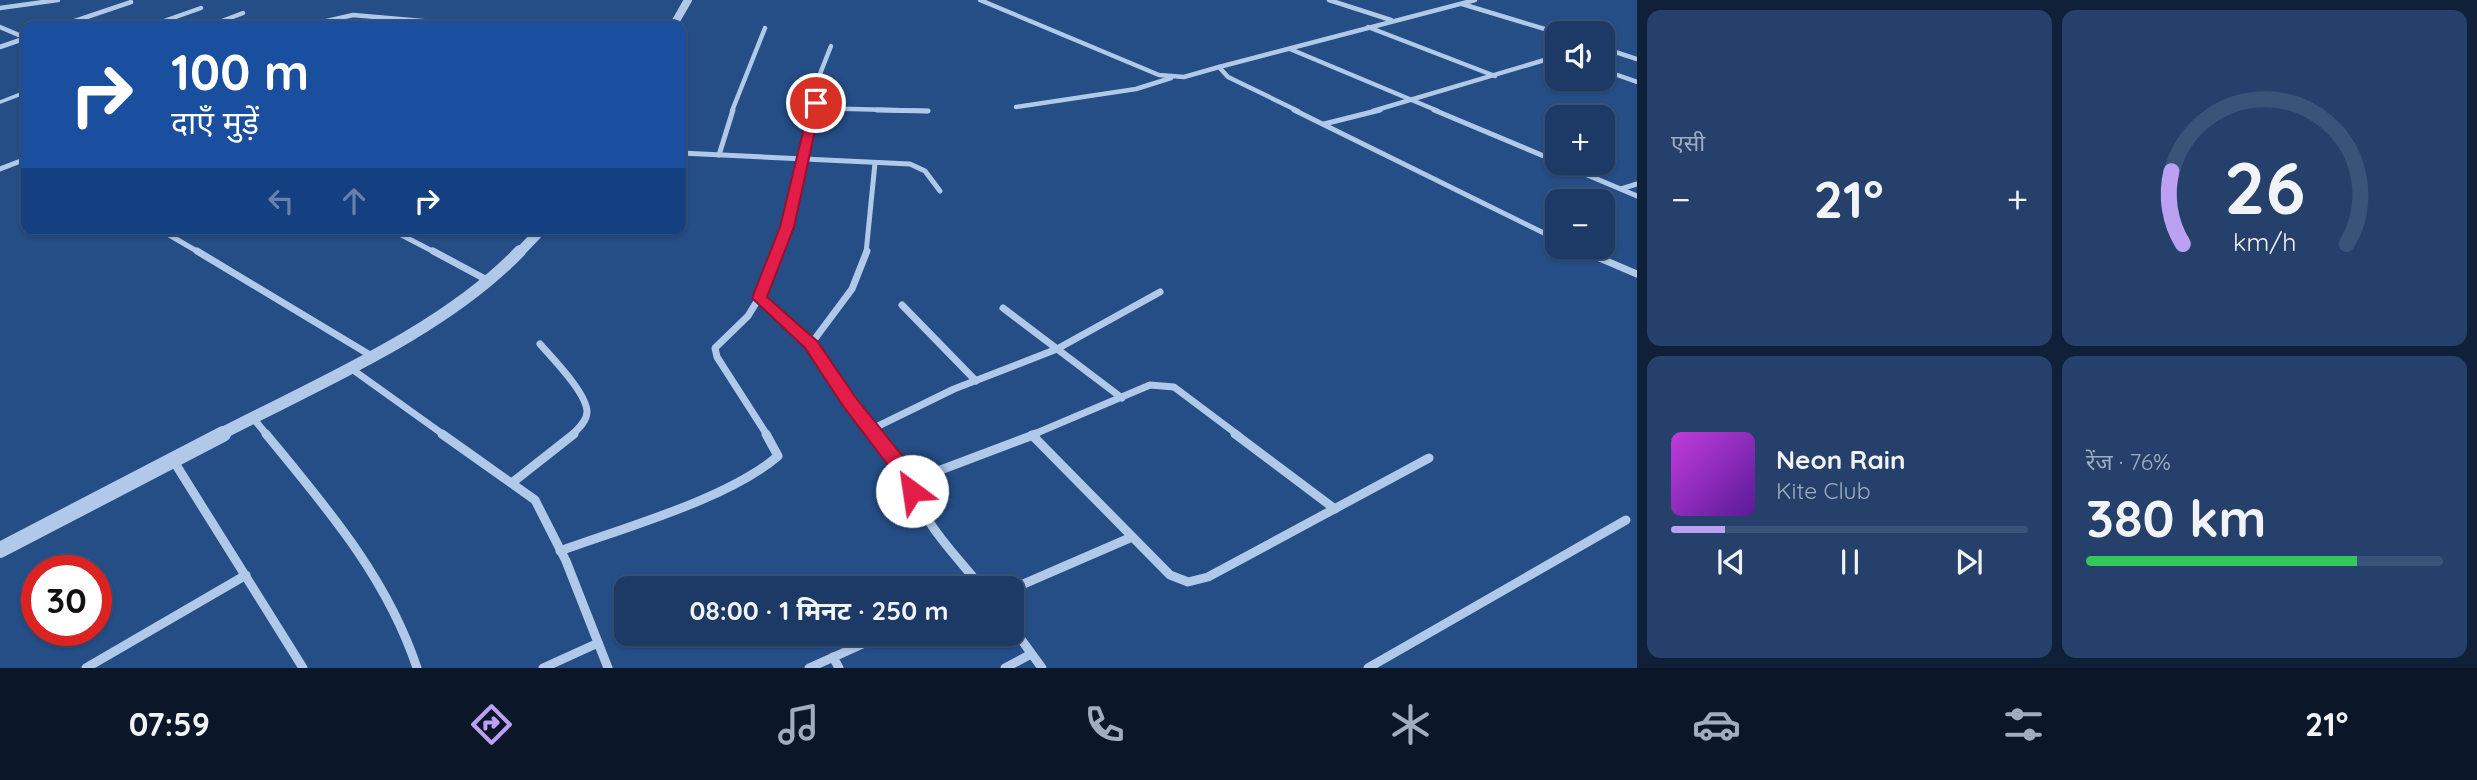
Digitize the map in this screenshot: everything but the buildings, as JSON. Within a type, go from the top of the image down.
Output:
[{"type":"street","points":[[0,8],[58,0]]},
{"type":"street","points":[[676,21],[688,0]]},
{"type":"street","points":[[980,0],[1149,71],[1172,77]]},
{"type":"street","points":[[1329,0],[1392,21]]},
{"type":"street","points":[[1016,107],[1136,89],[1172,77],[1475,0]]},
{"type":"street","points":[[75,21],[131,2]]},
{"type":"street","points":[[1461,4],[1545,29]]},
{"type":"street","points":[[164,21],[201,8]]},
{"type":"street","points":[[222,21],[243,13]]},
{"type":"street","points":[[318,21],[328,17],[357,14],[417,21]]},
{"type":"street","points":[[0,27],[21,36]]},
{"type":"street","points":[[1368,27],[1495,76]]},
{"type":"street","points":[[719,155],[738,93],[765,28]]},
{"type":"street","points":[[0,47],[21,40]]},
{"type":"street","points":[[560,551],[737,483],[772,465],[778,457],[775,447],[717,357],[715,348],[748,316],[759,298],[787,227],[818,79],[831,46]]},
{"type":"street","points":[[1289,48],[1545,156]]},
{"type":"street","points":[[1615,52],[1637,59]]},
{"type":"street","points":[[1323,124],[1545,60]]},
{"type":"street","points":[[1219,67],[1228,77],[1545,234]]},
{"type":"street","points":[[1615,74],[1637,82]]},
{"type":"street","points":[[814,108],[928,111]]},
{"type":"street","points":[[686,153],[875,163],[921,168],[940,191]]},
{"type":"street","points":[[0,169],[21,161]]},
{"type":"street","points":[[811,344],[831,320],[860,271],[869,234],[875,163]]},
{"type":"street","points":[[1588,175],[1637,196]]},
{"type":"street","points":[[1621,189],[1637,184]]},
{"type":"street","points":[[169,235],[370,355]]},
{"type":"street","points":[[401,235],[487,280]]},
{"type":"street","points":[[0,550],[370,355],[452,306],[487,280],[536,235]]},
{"type":"street","points":[[1601,259],[1637,274]]},
{"type":"street","points":[[870,430],[976,380],[1058,349],[1160,292]]},
{"type":"street","points":[[759,298],[811,344],[870,430],[913,483],[912,491],[921,507],[973,576]]},
{"type":"street","points":[[902,305],[976,380]]},
{"type":"street","points":[[1003,308],[1122,398]]},
{"type":"street","points":[[513,482],[582,426],[588,412],[584,400],[540,344]]},
{"type":"street","points":[[348,367],[535,500],[560,551],[608,668]]},
{"type":"street","points":[[913,483],[922,477],[1032,435],[1150,385],[1174,387],[1335,509]]},
{"type":"street","points":[[253,418],[340,526],[378,583],[410,640],[416,668]]},
{"type":"street","points":[[1032,435],[1181,583],[1193,583],[1429,458]]},
{"type":"street","points":[[173,460],[303,668]]},
{"type":"street","points":[[1368,668],[1626,520]]},
{"type":"street","points":[[1024,584],[1132,537]]},
{"type":"street","points":[[86,668],[246,575]]},
{"type":"street","points":[[543,668],[598,643]]},
{"type":"street","points":[[1024,644],[1042,668]]},
{"type":"street","points":[[810,668],[858,646]]},
{"type":"street","points":[[1005,668],[1031,654]]},
{"type":"street","points":[[833,657],[839,668]]},
{"type":"lane","points":[[0,102],[21,94]]},
{"type":"route","points":[[816,103],[787,227],[759,298],[811,344],[850,402],[913,483],[912,491]]}]
